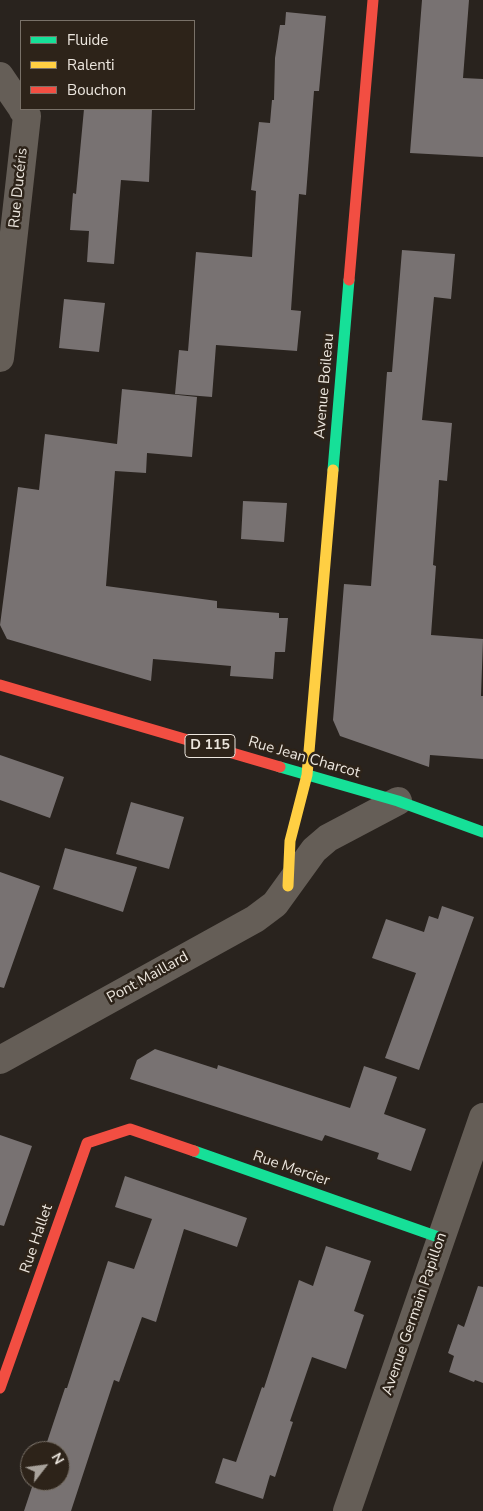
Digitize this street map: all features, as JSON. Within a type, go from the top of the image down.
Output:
[{"type":"street","name":"Avenue Boileau","points":[[307,775],[373,0]]},
{"type":"street","name":"Rue Ducéris","points":[[0,76],[20,105]]},
{"type":"street","name":"Rue Ducéris","points":[[0,358],[27,116],[23,110]]},
{"type":"street","name":"Rue Jean Charcot","points":[[0,685],[398,802],[483,832]]},
{"type":"street","points":[[288,886],[290,841],[307,775]]},
{"type":"street","name":"Pont Maillard","points":[[0,1060],[255,918],[275,904],[314,850],[328,838],[398,802]]},
{"type":"street","name":"Avenue Germain Papillon","points":[[347,1511],[483,1117]]},
{"type":"street","name":"Rue Mercier","points":[[130,1129],[441,1238]]},
{"type":"street","name":"Rue Hallet","points":[[0,1388],[87,1143],[130,1129]]},
{"type":"building","points":[[422,0],[469,0],[463,78],[483,79],[483,157],[410,153]]},
{"type":"building","points":[[286,12],[326,16],[319,91],[314,91],[306,195],[299,194],[291,310],[301,311],[297,351],[216,345],[212,397],[175,394],[179,350],[188,351],[196,252],[252,257],[256,191],[251,190],[259,122],[270,123],[272,100],[274,100],[275,58],[280,25],[285,25]]},
{"type":"building","points":[[84,110],[152,110],[149,182],[121,180],[114,264],[87,262],[89,231],[70,230],[73,193],[76,194]]},
{"type":"building","points":[[402,250],[455,254],[451,299],[434,297],[422,420],[452,423],[447,481],[439,480],[433,565],[436,566],[431,635],[483,639],[481,696],[483,696],[483,759],[430,755],[429,767],[340,736],[333,720],[344,584],[371,586],[387,372],[392,372]]},
{"type":"building","points":[[64,299],[105,303],[99,352],[59,348]]},
{"type":"building","points":[[122,389],[197,397],[192,457],[147,453],[146,473],[115,471],[106,586],[217,601],[217,608],[279,613],[279,618],[288,618],[285,652],[275,652],[273,679],[230,676],[231,666],[153,659],[151,681],[7,639],[0,625],[18,487],[39,490],[45,434],[117,444]]},
{"type":"building","points":[[243,501],[287,503],[284,542],[241,539]]},
{"type":"building","points":[[0,755],[64,777],[50,818],[0,800]]},
{"type":"building","points":[[131,802],[184,817],[169,869],[116,854]]},
{"type":"building","points":[[65,848],[137,867],[123,912],[53,889]]},
{"type":"building","points":[[0,872],[40,886],[4,988],[0,987]]},
{"type":"building","points":[[442,906],[474,917],[419,1070],[385,1058],[416,973],[372,958],[386,919],[424,932],[429,916],[438,919]]},
{"type":"building","points":[[155,1049],[217,1069],[218,1065],[350,1108],[364,1066],[397,1077],[384,1114],[426,1129],[411,1171],[377,1159],[379,1153],[325,1135],[322,1141],[130,1079],[137,1060]]},
{"type":"building","points":[[0,1135],[32,1146],[4,1226],[0,1225]]},
{"type":"building","points":[[125,1176],[247,1218],[237,1247],[184,1229],[156,1322],[142,1317],[119,1382],[114,1380],[71,1511],[24,1511],[31,1491],[70,1491],[70,1441],[47,1441],[65,1388],[67,1388],[108,1261],[134,1269],[152,1219],[115,1207]]},
{"type":"building","points":[[326,1246],[371,1261],[354,1311],[364,1315],[346,1369],[312,1357],[290,1421],[293,1422],[275,1477],[270,1475],[263,1499],[215,1483],[223,1458],[236,1462],[262,1387],[264,1388],[299,1280],[313,1286]]},
{"type":"building","points":[[478,1286],[483,1287],[483,1383],[475,1380],[474,1382],[449,1372],[454,1356],[448,1353],[458,1324],[464,1327]]},
{"type":"traffic: fast","points":[[333,470],[349,280]]},
{"type":"traffic: fast","points":[[280,767],[398,801],[483,832]]},
{"type":"traffic: fast","points":[[194,1151],[441,1238]]},
{"type":"traffic: slow","points":[[288,886],[290,841],[307,775],[333,470]]},
{"type":"traffic: jam","points":[[349,280],[373,0]]},
{"type":"traffic: jam","points":[[0,685],[280,767]]},
{"type":"traffic: jam","points":[[0,1388],[87,1143],[130,1129],[194,1151]]}]
